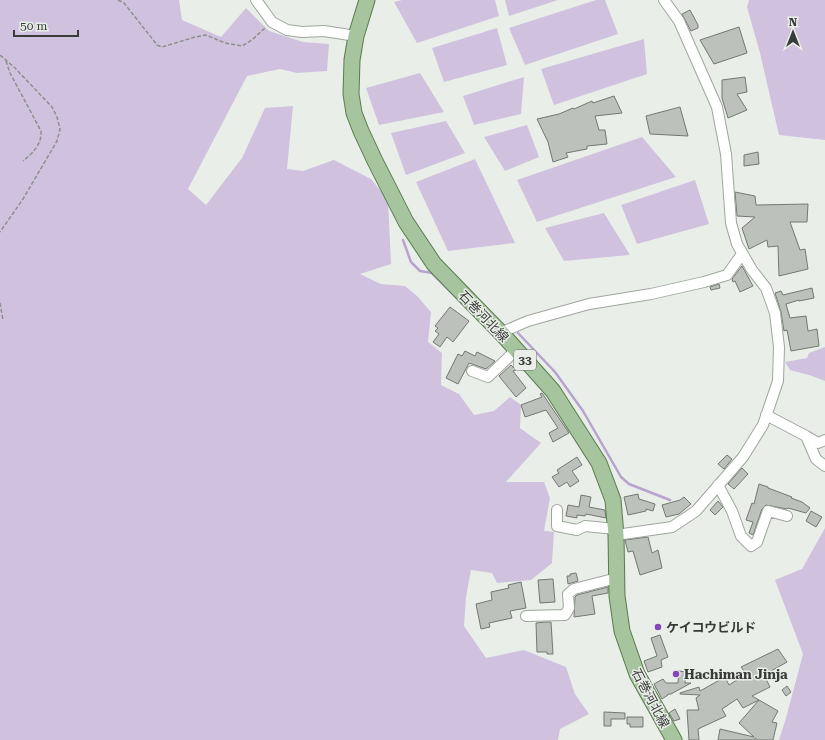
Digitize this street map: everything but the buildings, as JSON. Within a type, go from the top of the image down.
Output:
[{"type":"main road","name":"石巻河北線","points":[[367,0],[356,36],[352,60],[351,94],[354,113],[375,161],[406,222],[434,264],[552,390],[599,463],[613,500],[616,532],[617,596],[622,631],[637,674],[674,740]]},
{"type":"street","points":[[256,0],[272,22],[287,30],[302,32],[324,31],[356,36]]},
{"type":"street","points":[[557,510],[557,526],[577,530],[585,526],[616,532],[672,526],[696,511],[743,457],[763,426],[778,381],[778,347],[775,313],[766,288],[752,270],[737,244],[731,223],[726,154],[717,107],[679,21],[664,0]]},
{"type":"street","points":[[500,333],[528,321],[588,304],[652,294],[727,275],[742,254]]},
{"type":"street","points":[[472,370],[488,377],[516,350]]},
{"type":"street","points":[[766,415],[818,443],[825,440]]},
{"type":"street","points":[[806,436],[816,459],[825,466]]},
{"type":"street","points":[[718,485],[732,511],[741,536],[752,546],[757,542],[768,511],[787,516]]},
{"type":"street","points":[[526,616],[564,615],[569,608],[568,594],[574,589],[617,578]]},
{"type":"path","points":[[118,0],[124,3],[157,45],[162,47],[206,35],[225,43],[242,46],[252,40],[272,22]]},
{"type":"path","points":[[0,54],[52,107],[57,117],[60,130],[57,142],[23,199],[0,232]]},
{"type":"path","points":[[5,59],[10,73],[41,131],[42,138],[39,144],[23,161]]},
{"type":"path","points":[[0,303],[3,320]]},
{"type":"shaded area","points":[[0,0],[179,0],[182,20],[221,37],[246,8],[269,31],[303,42],[329,44],[327,71],[297,73],[280,69],[247,76],[188,189],[206,205],[242,158],[265,108],[293,106],[287,169],[303,171],[334,160],[371,179],[388,200],[391,264],[360,274],[381,284],[405,286],[417,296],[431,312],[428,342],[442,353],[441,385],[459,394],[474,415],[494,411],[510,397],[521,405],[520,428],[541,443],[506,482],[544,482],[550,498],[544,531],[554,532],[552,563],[531,580],[497,583],[492,573],[471,570],[466,597],[464,626],[486,658],[524,650],[566,667],[575,694],[589,714],[560,729],[558,740],[0,740]]},
{"type":"shaded area","points":[[402,0],[495,0],[499,16],[417,43],[394,2]]},
{"type":"shaded area","points":[[505,0],[558,0],[509,16]]},
{"type":"shaded area","points":[[596,0],[605,0],[618,34],[525,65],[509,28]]},
{"type":"shaded area","points":[[749,0],[825,0],[825,140],[779,135],[760,53],[747,7]]},
{"type":"shaded area","points":[[497,28],[507,65],[444,82],[432,48]]},
{"type":"shaded area","points":[[644,39],[647,74],[554,105],[541,69]]},
{"type":"shaded area","points":[[420,73],[444,112],[379,125],[366,88]]},
{"type":"shaded area","points":[[524,77],[521,114],[474,125],[463,96]]},
{"type":"shaded area","points":[[446,121],[465,153],[406,175],[391,133]]},
{"type":"shaded area","points":[[527,125],[539,157],[505,171],[484,137]]},
{"type":"shaded area","points":[[642,137],[676,177],[537,222],[517,180]]},
{"type":"shaded area","points":[[475,159],[515,243],[448,251],[416,182]]},
{"type":"shaded area","points":[[695,180],[709,224],[637,244],[621,205]]},
{"type":"shaded area","points":[[604,213],[630,255],[564,261],[545,228]]},
{"type":"shaded area","points":[[825,347],[825,381],[790,370],[785,362],[807,358],[809,353]]},
{"type":"shaded area","points":[[825,528],[825,740],[779,740],[803,654],[775,580],[802,569]]},
{"type":"waterway","points":[[403,240],[411,262],[420,271],[432,273],[467,308]]},
{"type":"waterway","points":[[518,333],[555,372],[583,411],[621,477],[629,484],[670,500]]},
{"type":"place","name":"ケイコウビルド","points":[[658,627]]},
{"type":"place","name":"Hachiman Jinja","points":[[676,674]]}]
